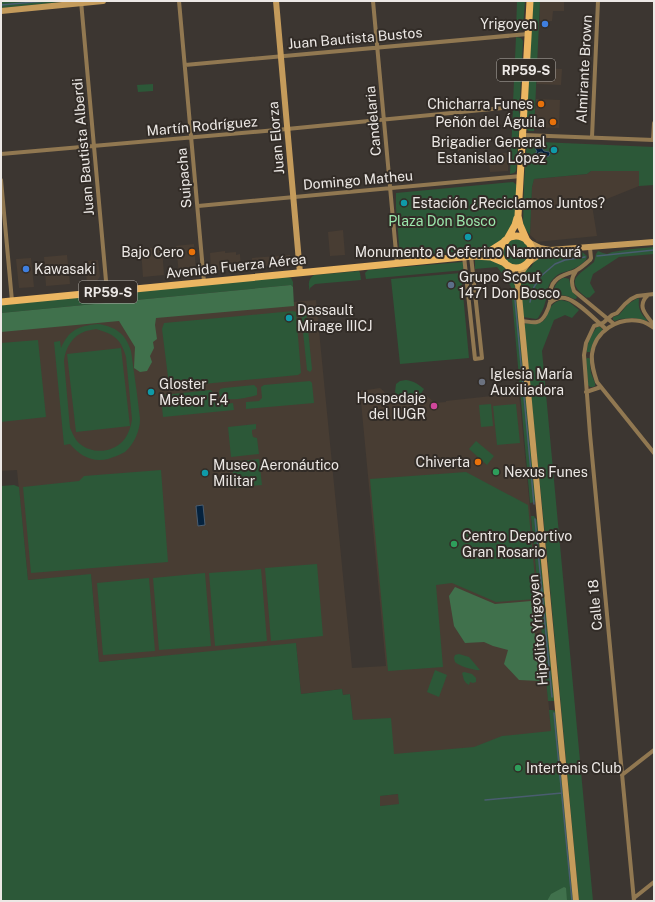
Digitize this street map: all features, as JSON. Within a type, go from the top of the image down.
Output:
[{"type":"main road","points":[[1,11],[103,1]]},
{"type":"main road","name":"Juan Elorza","points":[[276,1],[300,273]]},
{"type":"main road","name":"RP59-S","points":[[505,241],[515,225],[518,216],[530,1]]},
{"type":"main road","name":"RP59-S","points":[[505,264],[517,268],[523,267],[528,263],[531,257],[531,247],[520,226],[518,216]]},
{"type":"main road","points":[[505,264],[500,253],[501,247],[505,241],[516,237],[522,238],[540,248],[550,250],[654,242]]},
{"type":"main road","name":"Avenida Fuerza Aérea","points":[[470,256],[490,250],[505,241]]},
{"type":"main road","points":[[528,263],[539,255],[550,250]]},
{"type":"main road","name":"Avenida Fuerza Aérea","points":[[1,302],[470,256],[491,257],[505,264]]},
{"type":"main road","name":"Hipólito Yrigoyen","points":[[528,263],[520,274],[518,285],[576,901]]},
{"type":"main road","name":"Hipólito Yrigoyen","points":[[505,264],[513,274],[518,285]]},
{"type":"street","name":"Suipacha","points":[[179,1],[204,282]]},
{"type":"street","name":"Candelaria","points":[[373,1],[397,263]]},
{"type":"street","name":"Almirante Brown","points":[[592,138],[598,1]]},
{"type":"street","name":"Juan Bautista Alberdi","points":[[81,2],[107,292]]},
{"type":"street","name":"Juan Bautista Bustos","points":[[185,65],[528,34]]},
{"type":"street","name":"Martín Rodríguez","points":[[1,154],[192,138],[525,106]]},
{"type":"street","points":[[523,135],[654,140],[654,123]]},
{"type":"street","name":"Domingo Matheu","points":[[198,206],[521,176]]},
{"type":"street","points":[[1,180],[12,301]]},
{"type":"street","points":[[571,281],[576,271],[590,260],[590,248]]},
{"type":"street","points":[[470,256],[482,358],[475,359],[470,256]]},
{"type":"street","points":[[550,304],[550,291],[555,280],[563,275],[576,271]]},
{"type":"street","points":[[563,275],[567,276],[571,281],[574,291],[614,324]]},
{"type":"street","points":[[550,291],[555,297],[558,298]]},
{"type":"street","name":"Calle 18","points":[[634,899],[586,392],[584,349],[594,326],[603,323],[617,313],[630,299],[637,296],[654,294]]},
{"type":"street","points":[[649,295],[644,299],[642,307],[654,326]]},
{"type":"street","points":[[574,303],[580,302],[581,297]]},
{"type":"street","points":[[521,321],[537,322],[541,320],[552,301],[558,298],[564,298],[570,300],[584,310],[606,329]]},
{"type":"street","points":[[654,326],[635,321],[614,324],[606,329],[597,340],[592,355],[593,369],[601,387],[654,453]]},
{"type":"street","points":[[584,355],[592,355]]},
{"type":"street","points":[[586,392],[601,387]]},
{"type":"street","points":[[622,774],[654,750]]},
{"type":"street","points":[[634,899],[654,882]]},
{"type":"shaded area","points":[[540,1],[564,1],[564,11],[553,11],[552,21],[540,21]]},
{"type":"shaded area","points":[[537,68],[562,69],[561,85],[537,84]]},
{"type":"shaded area","points":[[536,99],[560,100],[559,128],[534,127]]},
{"type":"shaded area","points":[[501,153],[508,153],[508,171],[490,172],[489,163],[501,163]]},
{"type":"shaded area","points":[[591,171],[639,171],[639,186],[592,205],[597,236],[536,242],[536,240],[530,235],[532,187],[534,179],[587,174]]},
{"type":"shaded area","points":[[343,230],[345,255],[330,256],[328,232]]},
{"type":"shaded area","points":[[194,244],[196,271],[179,274],[176,246]]},
{"type":"shaded area","points":[[162,247],[164,275],[143,277],[141,249]]},
{"type":"shaded area","points":[[225,251],[225,253],[236,252],[236,255],[240,254],[241,268],[211,271],[210,253]]},
{"type":"shaded area","points":[[67,255],[70,284],[46,286],[44,257]]},
{"type":"shaded area","points":[[290,255],[291,261],[289,264],[253,267],[252,258]]},
{"type":"shaded area","name":"Kawasaki","points":[[31,258],[34,287],[19,288],[16,259]]},
{"type":"shaded area","points":[[98,260],[99,278],[96,282],[87,282],[86,273],[88,261]]},
{"type":"shaded area","points":[[316,300],[352,668],[386,666],[360,391],[380,388],[392,399],[405,404],[420,402],[426,395],[435,403],[519,393],[557,792],[380,806],[379,796],[398,794],[353,720],[350,694],[343,695],[342,689],[301,694],[296,644],[99,662],[91,575],[28,580],[17,470],[1,471],[1,328]]},
{"type":"green space","points":[[1,1],[72,1],[1,8]]},
{"type":"green space","points":[[517,1],[525,1],[523,27],[522,29],[516,31]]},
{"type":"green space","points":[[533,1],[540,1],[534,131],[529,131],[526,129]]},
{"type":"green space","points":[[516,37],[521,38],[523,41],[520,98],[518,102],[513,103]]},
{"type":"green space","points":[[153,84],[153,91],[138,92],[137,85]]},
{"type":"green space","points":[[513,109],[518,110],[520,115],[516,171],[510,174]]},
{"type":"green space","points":[[535,138],[535,140],[540,142],[654,147],[654,185],[639,186],[639,171],[591,171],[587,174],[534,179],[532,187],[530,235],[523,226],[524,182],[527,140]]},
{"type":"green space","name":"Plaza Don Bosco","points":[[513,182],[517,185],[516,216],[509,233],[495,246],[484,249],[400,257],[396,193]]},
{"type":"green space","points":[[516,239],[525,243],[529,252],[525,261],[516,265],[507,261],[503,252],[507,243]]},
{"type":"green space","points":[[654,247],[654,254],[619,257],[593,274],[590,283],[595,292],[589,298],[587,298],[576,287],[576,278],[594,262],[598,251],[607,254],[632,249]]},
{"type":"green space","points":[[581,251],[587,256],[586,260],[577,267],[559,274],[552,280],[548,287],[544,307],[538,318],[523,317],[520,284],[526,270],[531,267],[537,258],[548,253]]},
{"type":"green space","points":[[488,259],[499,263],[505,268],[515,284],[536,500],[535,502],[530,503],[511,287],[497,267],[475,269],[475,260]]},
{"type":"green space","points":[[464,262],[465,270],[366,279],[365,273],[368,270]]},
{"type":"green space","points":[[359,271],[361,280],[315,284],[310,288],[310,291],[309,282],[314,275]]},
{"type":"green space","points":[[461,273],[469,358],[400,364],[391,279]]},
{"type":"green space","points":[[286,277],[291,278],[293,287],[291,285],[1,313],[1,305]]},
{"type":"green space","points":[[563,278],[569,279],[572,291],[577,297],[576,299],[554,293],[556,284]]},
{"type":"green space","points":[[291,285],[293,287],[294,306],[156,318],[155,325],[157,339],[153,342],[154,348],[150,356],[152,362],[147,371],[140,372],[134,368],[135,347],[119,321],[1,332],[1,313]]},
{"type":"green space","points":[[638,298],[640,310],[647,321],[634,318],[613,320],[613,317],[619,315],[628,304]]},
{"type":"green space","points":[[561,300],[569,302],[579,310],[572,318],[565,315],[554,320],[542,351],[593,901],[579,901],[524,325],[526,323],[535,324],[545,320],[551,307]]},
{"type":"green space","points":[[303,308],[306,310],[312,369],[310,372],[307,370],[301,313]]},
{"type":"green space","points":[[293,311],[296,312],[301,373],[298,375],[171,387],[169,385],[162,329],[164,323]]},
{"type":"green space","points":[[98,324],[115,329],[123,335],[129,345],[140,419],[138,433],[128,449],[121,454],[102,460],[91,459],[82,455],[70,444],[64,445],[54,342],[60,341],[61,348],[67,337],[75,330],[85,326]],"holes":[[[96,329],[112,335],[122,346],[126,357],[132,419],[128,434],[123,441],[113,448],[102,451],[96,451],[80,444],[75,439],[70,428],[64,361],[66,351],[70,343],[81,333]]]},
{"type":"green space","points":[[597,327],[600,327],[602,331],[594,341],[590,352],[587,352],[588,342]]},
{"type":"green space","points":[[38,340],[46,417],[1,422],[1,343]]},
{"type":"green space","points":[[121,348],[130,426],[76,432],[67,354]]},
{"type":"green space","points":[[587,358],[590,359],[591,373],[595,383],[595,386],[593,387],[588,385]]},
{"type":"green space","points":[[406,380],[416,383],[424,389],[415,400],[404,400],[395,392],[396,384],[400,381]]},
{"type":"green space","points":[[310,381],[312,383],[314,403],[246,409],[246,402],[259,401],[262,398],[261,387],[264,385]]},
{"type":"green space","points":[[254,385],[257,388],[257,395],[233,399],[220,397],[220,389]]},
{"type":"green space","points":[[210,390],[213,392],[216,405],[233,403],[234,410],[163,417],[161,397],[163,395]]},
{"type":"green space","points":[[491,404],[493,426],[481,427],[479,405]]},
{"type":"green space","points":[[516,404],[520,443],[497,445],[493,406]]},
{"type":"green space","points":[[256,424],[256,429],[252,430],[252,433],[253,437],[257,438],[259,454],[231,457],[228,427]]},
{"type":"green space","points":[[476,441],[494,456],[487,465],[469,449]]},
{"type":"green space","points":[[259,459],[262,485],[234,488],[232,462]]},
{"type":"green space","points":[[161,470],[168,562],[31,573],[23,487],[79,481],[84,476]]},
{"type":"green space","name":"Centro Deportivo Gran Rosario","points":[[466,472],[528,505],[537,599],[496,602],[452,583],[436,585],[443,667],[388,671],[370,479]]},
{"type":"green space","points":[[14,485],[19,487],[28,580],[91,574],[99,662],[296,643],[301,694],[342,689],[343,695],[350,694],[353,720],[391,718],[394,754],[474,747],[502,736],[551,731],[549,710],[556,711],[574,901],[1,901],[1,486]],"holes":[[[398,794],[399,804],[380,806],[380,796]]]},
{"type":"green space","points":[[531,516],[534,516],[537,520],[554,701],[548,701]]},
{"type":"green space","points":[[317,564],[323,636],[271,641],[265,568]]},
{"type":"green space","points":[[261,569],[267,641],[215,646],[209,573]]},
{"type":"green space","points":[[205,573],[211,646],[159,650],[153,578]]},
{"type":"green space","points":[[149,578],[155,651],[103,655],[97,583]]},
{"type":"green space","points":[[455,587],[495,604],[531,601],[540,681],[519,680],[504,664],[508,650],[484,642],[465,643],[454,626],[449,596]]},
{"type":"green space","points":[[459,654],[469,657],[480,670],[467,668],[455,662],[455,655]]},
{"type":"green space","points":[[435,670],[447,675],[439,697],[427,692]]},
{"type":"green space","points":[[462,673],[472,674],[476,678],[476,682],[470,682],[469,685],[466,683]]},
{"type":"green space","points":[[564,887],[566,888],[567,901],[547,901],[551,894]]},
{"type":"water","points":[[537,145],[540,145],[544,151],[549,152],[549,156],[545,157],[541,152],[538,153],[538,157],[535,157],[534,154],[537,152],[535,148]]},
{"type":"water","points":[[203,505],[205,525],[198,526],[196,506]]},
{"type":"waterway","points":[[35,2],[49,1]]},
{"type":"waterway","points":[[1,5],[34,2]]},
{"type":"waterway","points":[[597,256],[654,250]]},
{"type":"waterway","points":[[530,302],[534,287],[541,276],[555,264],[565,260],[585,257]]},
{"type":"waterway","points":[[514,289],[534,504]]},
{"type":"waterway","points":[[535,519],[552,697]]},
{"type":"waterway","points":[[554,713],[572,901]]},
{"type":"waterway","points":[[485,800],[562,793]]},
{"type":"place","name":"Yrigoyen","points":[[545,24]]},
{"type":"place","name":"Chicharra Funes","points":[[541,104]]},
{"type":"place","name":"Peñón del Águila","points":[[553,122]]},
{"type":"place","name":"Brigadier General Estanislao López","points":[[554,150]]},
{"type":"place","name":"Estación ¿Reciclamos Juntos?","points":[[404,203]]},
{"type":"place","name":"Monumento a Ceferino Namuncurá","points":[[468,237]]},
{"type":"place","name":"Bajo Cero","points":[[192,252]]},
{"type":"place","name":"Kawasaki","points":[[26,269]]},
{"type":"place","name":"Grupo Scout 1471 Don Bosco","points":[[451,285]]},
{"type":"place","name":"Dassault Mirage IIICJ","points":[[289,318]]},
{"type":"place","name":"Iglesia María Auxiliadora","points":[[482,382]]},
{"type":"place","name":"Gloster Meteor F.4","points":[[151,392]]},
{"type":"place","name":"Hospedaje del IUGR","points":[[434,406]]},
{"type":"place","name":"Chiverta","points":[[478,462]]},
{"type":"place","name":"Nexus Funes","points":[[496,472]]},
{"type":"place","name":"Museo Aeronáutico Militar","points":[[205,473]]},
{"type":"place","name":"Centro Deportivo Gran Rosario","points":[[454,544]]},
{"type":"place","name":"Intertenis Club","points":[[518,768]]}]
